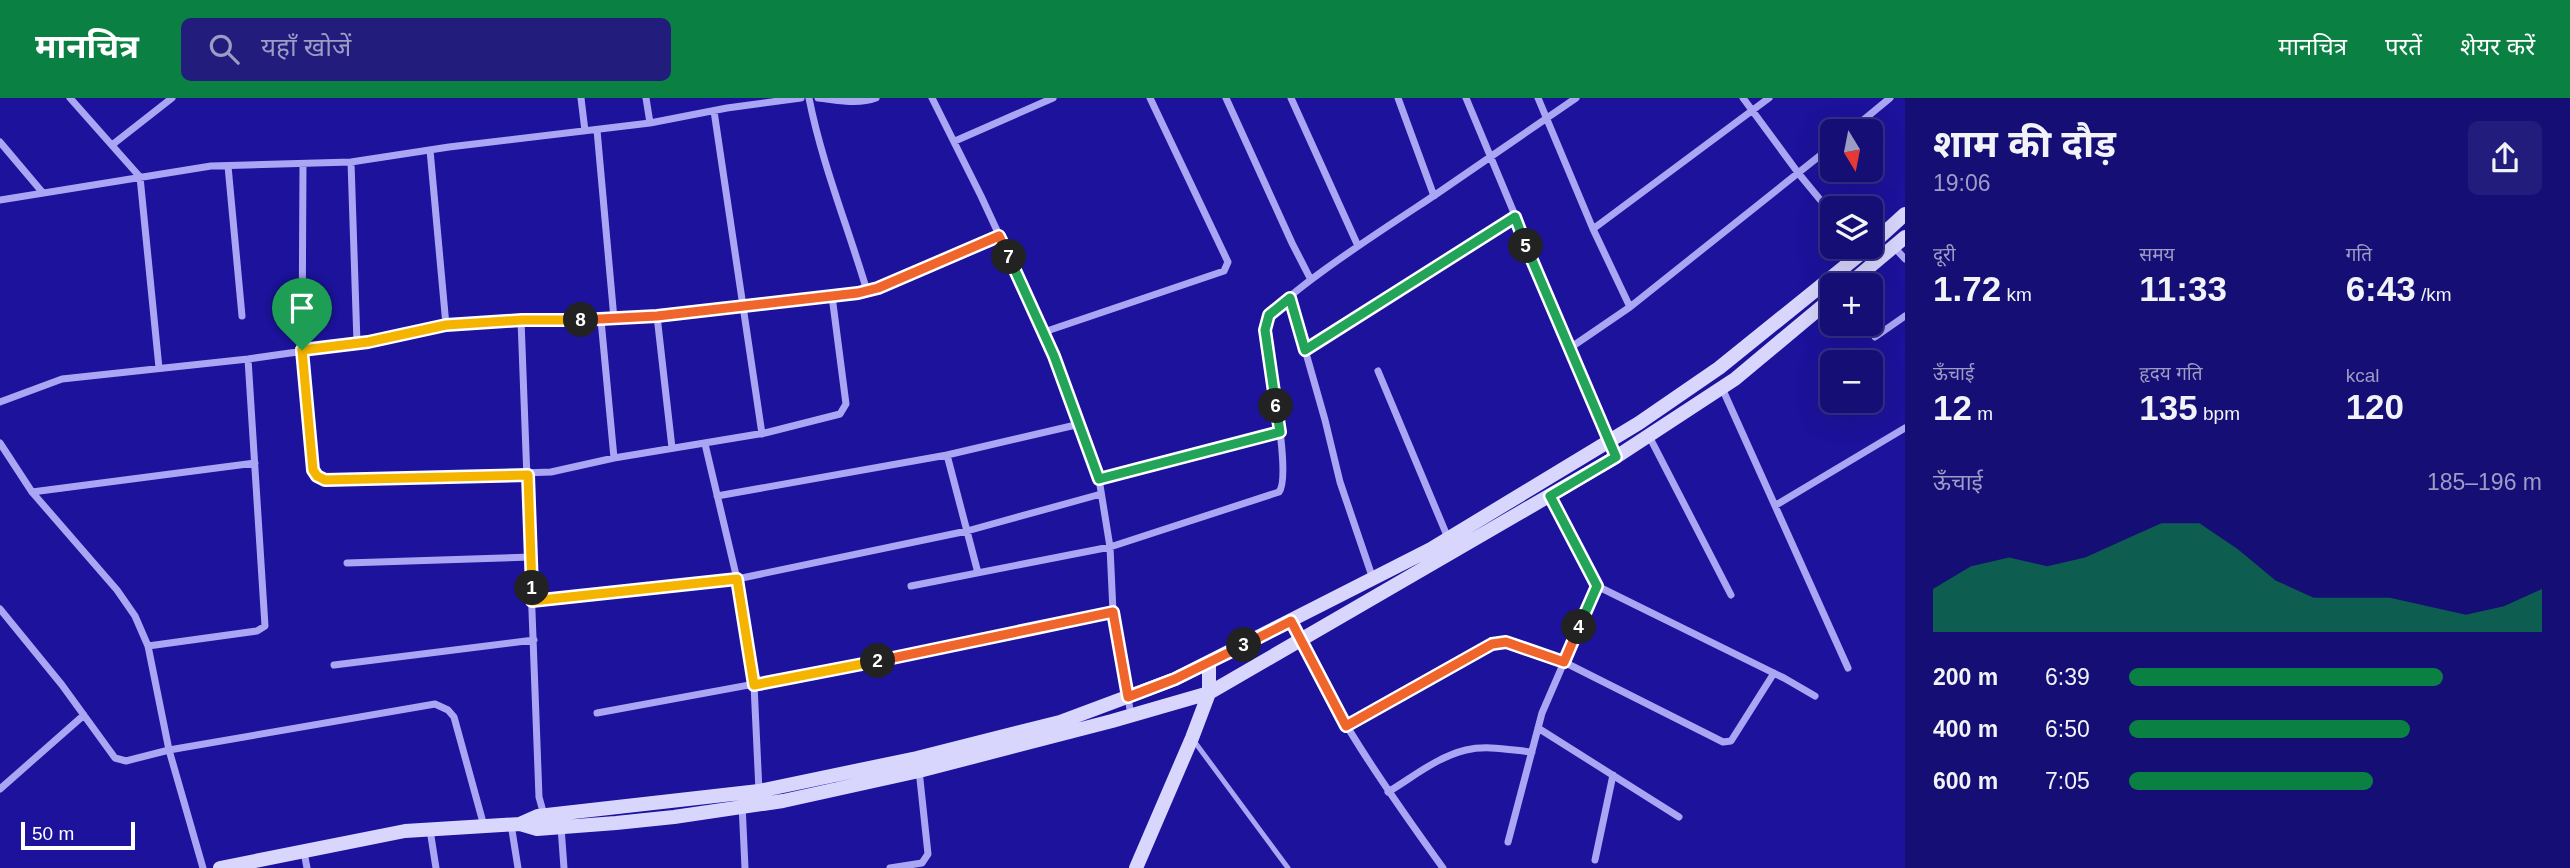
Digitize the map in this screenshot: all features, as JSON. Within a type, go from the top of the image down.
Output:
[{"type":"street","points":[[70,98],[140,177],[159,368]]},
{"type":"street","points":[[112,145],[172,98]]},
{"type":"street","points":[[581,98],[585,131]]},
{"type":"street","points":[[646,98],[650,123]]},
{"type":"street","points":[[725,98],[727,108]]},
{"type":"street","points":[[0,201],[140,177],[228,166],[351,162],[650,123],[727,108],[802,98]]},
{"type":"street","points":[[810,98],[817,138],[867,291]]},
{"type":"street","points":[[818,98],[854,102],[876,98]]},
{"type":"street","points":[[932,98],[955,141],[1044,332],[1099,479],[1110,547],[1113,612],[1131,715]]},
{"type":"street","points":[[955,141],[1053,98]]},
{"type":"street","points":[[1044,332],[1224,271],[1227,267],[1228,261],[1150,98]]},
{"type":"street","points":[[1226,98],[1311,280]]},
{"type":"street","points":[[1291,98],[1359,246]]},
{"type":"street","points":[[1398,98],[1434,196]]},
{"type":"street","points":[[1466,98],[1616,457]]},
{"type":"street","points":[[1538,98],[1593,229],[1630,307]]},
{"type":"street","points":[[911,586],[1110,547],[1279,492],[1284,478],[1265,330],[1269,315],[1311,280],[1359,246],[1576,98]]},
{"type":"street","points":[[1743,98],[1820,199]]},
{"type":"street","points":[[1593,229],[1769,98]]},
{"type":"street","points":[[1865,119],[1890,98]]},
{"type":"street","points":[[714,111],[762,434]]},
{"type":"street","points":[[597,130],[614,319]]},
{"type":"street","points":[[0,142],[43,193]]},
{"type":"street","points":[[430,150],[446,325]]},
{"type":"street","points":[[1570,348],[1630,307],[1820,156]]},
{"type":"street","points":[[351,162],[357,343]]},
{"type":"street","points":[[303,164],[302,350],[313,470],[325,480],[528,475],[551,472],[614,458],[762,434],[843,412],[846,404],[832,296]]},
{"type":"street","points":[[228,166],[242,316]]},
{"type":"street","points":[[1883,233],[1905,214]]},
{"type":"street","points":[[1305,350],[1515,217]]},
{"type":"street","points":[[0,402],[62,379],[248,359],[357,343],[446,325],[657,316],[867,291],[999,236]]},
{"type":"street","points":[[1863,273],[1900,242],[1905,259]]},
{"type":"street","points":[[220,868],[405,831],[484,827],[516,824],[544,816],[741,800],[783,801],[1060,722],[1128,697],[1175,679],[1449,539],[1609,441],[1719,368],[1853,259]]},
{"type":"street","points":[[1873,259],[1875,263]]},
{"type":"street","points":[[1290,298],[1340,482],[1373,579]]},
{"type":"street","points":[[516,824],[537,829],[674,817],[741,800],[759,791],[918,764],[1131,715],[1209,693],[1616,457],[1722,388],[1820,308]]},
{"type":"street","points":[[657,316],[672,448]]},
{"type":"street","points":[[1875,337],[1905,316]]},
{"type":"street","points":[[522,320],[539,797],[544,816]]},
{"type":"street","points":[[601,320],[614,458]]},
{"type":"street","points":[[148,646],[257,631],[265,626],[248,359]]},
{"type":"street","points":[[1378,371],[1449,539]]},
{"type":"street","points":[[1722,388],[1848,668]]},
{"type":"street","points":[[717,496],[947,456],[1080,424]]},
{"type":"street","points":[[1776,505],[1905,428]]},
{"type":"street","points":[[1099,479],[1280,432]]},
{"type":"street","points":[[1649,436],[1731,595]]},
{"type":"street","points":[[0,443],[32,492],[117,590],[135,616],[148,646],[169,750],[203,868]]},
{"type":"street","points":[[705,444],[737,579],[754,685],[759,791]]},
{"type":"street","points":[[947,456],[978,573]]},
{"type":"street","points":[[32,492],[255,463]]},
{"type":"street","points":[[532,601],[737,579],[967,531],[1101,495]]},
{"type":"street","points":[[1550,496],[1597,586],[1815,696]]},
{"type":"street","points":[[347,563],[531,557]]},
{"type":"street","points":[[1508,842],[1538,728],[1597,586]]},
{"type":"street","points":[[0,609],[115,758],[121,761],[169,750],[435,704],[454,716],[484,827]]},
{"type":"street","points":[[597,713],[944,649],[1113,612]]},
{"type":"street","points":[[1291,621],[1346,726],[1388,792],[1443,868]]},
{"type":"street","points":[[334,665],[534,640]]},
{"type":"street","points":[[1346,726],[1492,644],[1506,642],[1564,662],[1723,742],[1731,741],[1774,673]]},
{"type":"street","points":[[1136,868],[1209,693],[1209,662]]},
{"type":"street","points":[[0,789],[83,715]]},
{"type":"street","points":[[1538,728],[1679,817]]},
{"type":"street","points":[[1388,792],[1444,757],[1467,750],[1532,752]]},
{"type":"street","points":[[890,868],[922,863],[928,855],[918,764]]},
{"type":"street","points":[[1595,860],[1613,775]]},
{"type":"street","points":[[741,800],[745,868]]},
{"type":"street","points":[[516,824],[517,868]]},
{"type":"street","points":[[561,827],[564,868]]},
{"type":"street","points":[[430,830],[436,868]]},
{"type":"street","points":[[303,851],[307,868]]},
{"type":"lane","points":[[1192,738],[1289,868]]},
{"type":"route","points":[[1515,217],[1616,457],[1550,496],[1597,586],[1564,662],[1506,642],[1492,644],[1346,726],[1291,621],[1175,679],[1128,697],[1113,612],[944,649],[754,685],[737,579],[532,601],[528,475],[325,480],[317,476],[313,470],[302,350],[368,342],[446,325],[657,316],[858,293],[878,288],[999,236],[1054,356],[1099,479],[1280,432],[1265,330],[1269,315],[1290,298],[1305,350],[1515,217]]}]
